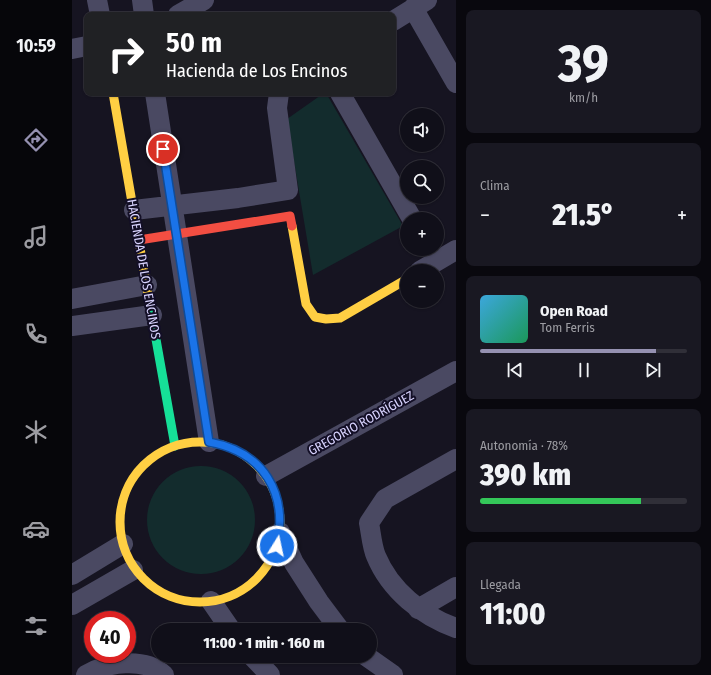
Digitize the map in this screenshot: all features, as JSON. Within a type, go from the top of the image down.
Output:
[{"type":"street","points":[[97,0],[99,12]]},
{"type":"street","points":[[142,0],[144,12]]},
{"type":"street","points":[[183,12],[204,0]]},
{"type":"street","points":[[396,19],[420,4],[456,83]]},
{"type":"street","points":[[72,48],[84,46]]},
{"type":"street","name":"HACIENDA DE LOS ENCINOS","points":[[114,96],[174,446]]},
{"type":"street","points":[[155,96],[209,442]]},
{"type":"street","points":[[134,210],[238,198],[288,190],[277,108],[279,96]]},
{"type":"street","points":[[342,96],[408,212]]},
{"type":"street","points":[[139,240],[290,216],[306,304],[315,317],[326,319],[340,318],[400,283]]},
{"type":"street","points":[[428,261],[456,250]]},
{"type":"street","points":[[72,299],[147,285]]},
{"type":"street","points":[[72,326],[152,315]]},
{"type":"street","name":"GREGORIO RODRÍGUEZ","points":[[266,476],[456,371]]},
{"type":"street","points":[[209,442],[222,445],[247,456],[266,476],[273,488],[278,502],[280,532],[277,546],[270,560],[252,583],[240,591],[226,597],[211,601],[197,602],[183,600],[156,589],[133,570],[123,544],[120,531],[120,517],[122,504],[132,479],[151,459],[174,446],[186,443],[209,442]]},
{"type":"street","points":[[456,459],[385,499],[369,523],[375,556],[393,586],[418,609],[456,628]]},
{"type":"street","points":[[280,532],[298,570],[335,623]]},
{"type":"street","points":[[72,575],[123,544]]},
{"type":"street","points":[[72,605],[133,570]]},
{"type":"street","points":[[418,609],[456,587]]},
{"type":"street","points":[[211,601],[226,623]]},
{"type":"street","points":[[259,663],[270,675]]},
{"type":"street","points":[[376,663],[393,675]]},
{"type":"street","points":[[86,675],[91,671],[112,664],[128,664],[147,666],[161,672],[164,675]]},
{"type":"green space","points":[[320,96],[328,96],[400,221],[400,228],[313,275],[287,119]]},
{"type":"green space","points":[[201,466],[222,470],[239,482],[251,499],[255,520],[251,541],[239,558],[222,570],[201,574],[180,570],[163,558],[151,541],[147,520],[151,499],[163,482],[180,470]]},
{"type":"traffic: fast","points":[[149,300],[175,446]]},
{"type":"traffic: slow","points":[[114,96],[149,300]]},
{"type":"traffic: slow","points":[[292,226],[306,304],[315,317],[326,319],[340,318],[400,283]]},
{"type":"traffic: slow","points":[[192,442],[208,442],[223,445],[238,451],[257,465],[271,484],[274,491],[280,514],[280,522],[280,530],[274,553],[271,560],[257,579],[238,593],[223,599],[208,602],[192,602],[177,599],[162,593],[143,579],[138,573],[129,560],[123,545],[120,530],[120,514],[123,499],[129,484],[143,465],[149,460],[162,451],[177,445],[192,442]]},
{"type":"traffic: jam","points":[[139,240],[290,216],[292,226]]},
{"type":"route","points":[[163,149],[209,442],[222,445],[247,456],[266,476],[273,488],[278,502],[280,532],[277,546]]}]
